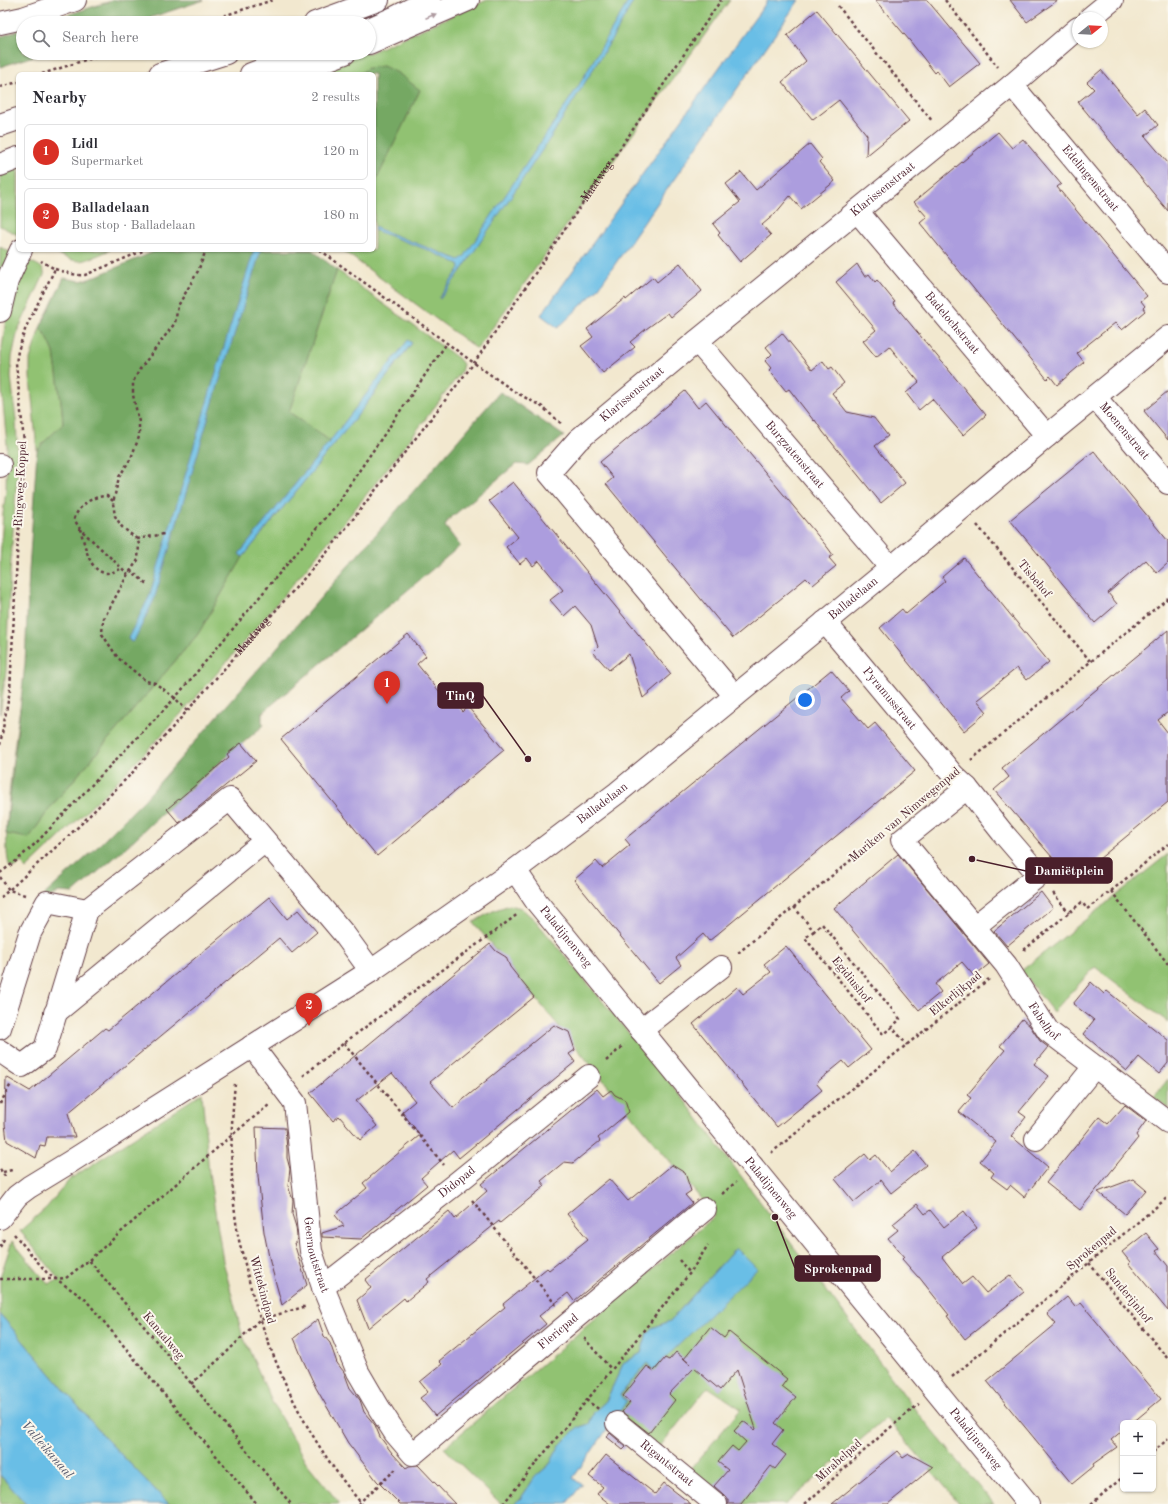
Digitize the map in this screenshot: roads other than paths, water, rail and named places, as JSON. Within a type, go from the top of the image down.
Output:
[{"type":"street","points":[[30,16],[74,0]]},
{"type":"street","points":[[334,16],[378,0]]},
{"type":"street","points":[[376,26],[429,0]]},
{"type":"street","points":[[376,39],[468,0]]},
{"type":"street","points":[[1097,12],[1112,0]]},
{"type":"street","points":[[0,23],[16,20]]},
{"type":"street","name":"Klarissenstraat","points":[[735,696],[549,473],[578,440],[697,341],[858,211],[1072,33]]},
{"type":"street","points":[[166,72],[204,60]]},
{"type":"street","points":[[256,72],[289,60]]},
{"type":"street","points":[[294,72],[326,60]]},
{"type":"street","name":"Edelingenstraat","points":[[1012,84],[1168,272]]},
{"type":"street","points":[[0,125],[16,120]]},
{"type":"street","points":[[0,165],[16,159]]},
{"type":"street","name":"Badelochstraat","points":[[858,211],[1047,436]]},
{"type":"street","points":[[0,311],[7,281],[20,252]]},
{"type":"street","name":"Balladelaan","points":[[5,1224],[17,1196],[29,1187],[371,971],[515,870],[617,793],[891,568],[1047,436],[1168,337]]},
{"type":"street","name":"Burgzatenstraat","points":[[697,341],[891,568]]},
{"type":"street","name":"Moenenstraat","points":[[1095,397],[1168,483]]},
{"type":"street","name":"Pyramusstraat","points":[[825,622],[1039,875],[974,927]]},
{"type":"street","name":"Fabelhof","points":[[960,781],[902,840],[1006,966],[1048,1031],[1168,1122]]},
{"type":"street","points":[[0,1051],[22,1066],[45,1049],[87,910],[230,799],[344,934],[371,971]]},
{"type":"street","points":[[55,1013],[265,840]]},
{"type":"street","name":"Paladijnenweg","points":[[515,870],[536,901],[1028,1504]]},
{"type":"street","points":[[0,1028],[30,933],[47,902],[87,910]]},
{"type":"street","points":[[642,1030],[721,967]]},
{"type":"street","name":"Geernoutstraat","points":[[245,1051],[286,1091],[295,1103],[311,1251],[326,1294],[358,1372],[395,1433],[413,1454]]},
{"type":"street","points":[[1036,1139],[1094,1067]]},
{"type":"street","name":"Didopad","points":[[326,1294],[458,1182],[589,1076]]},
{"type":"street","name":"Flericpad","points":[[413,1454],[704,1209]]},
{"type":"street","name":"Rigantstraat","points":[[617,1423],[716,1504]]},
{"type":"water","points":[[629,0],[634,0],[617,31],[553,134],[461,271],[440,299],[439,298],[460,268],[459,264],[425,249],[376,231],[376,228],[459,260],[464,257],[579,85]]},
{"type":"water","points":[[768,0],[799,0],[597,290],[558,328],[541,315]]},
{"type":"water","points":[[253,252],[260,252],[218,386],[154,600],[134,641],[131,642],[128,638],[149,597]]},
{"type":"water","points":[[408,340],[412,343],[361,411],[243,557],[239,554],[330,441]]},
{"type":"water","points":[[736,1248],[757,1269],[653,1370],[647,1363],[620,1395],[627,1401],[573,1478],[582,1485],[566,1504],[514,1504],[521,1498],[535,1477],[549,1465],[560,1445],[577,1428],[589,1424],[594,1412],[606,1401],[623,1364],[641,1353],[647,1333],[652,1328],[670,1321]]},
{"type":"water","name":"Valleikanaal","points":[[0,1314],[105,1438],[169,1504],[26,1504],[0,1475]]},
{"type":"place","name":"Lidl","points":[[387,704]]},
{"type":"place","name":"TinQ","points":[[528,759]]},
{"type":"place","name":"Damiëtplein","points":[[972,859]]},
{"type":"place","name":"Balladelaan","points":[[309,1026]]},
{"type":"place","name":"Sprokenpad","points":[[775,1217]]}]
